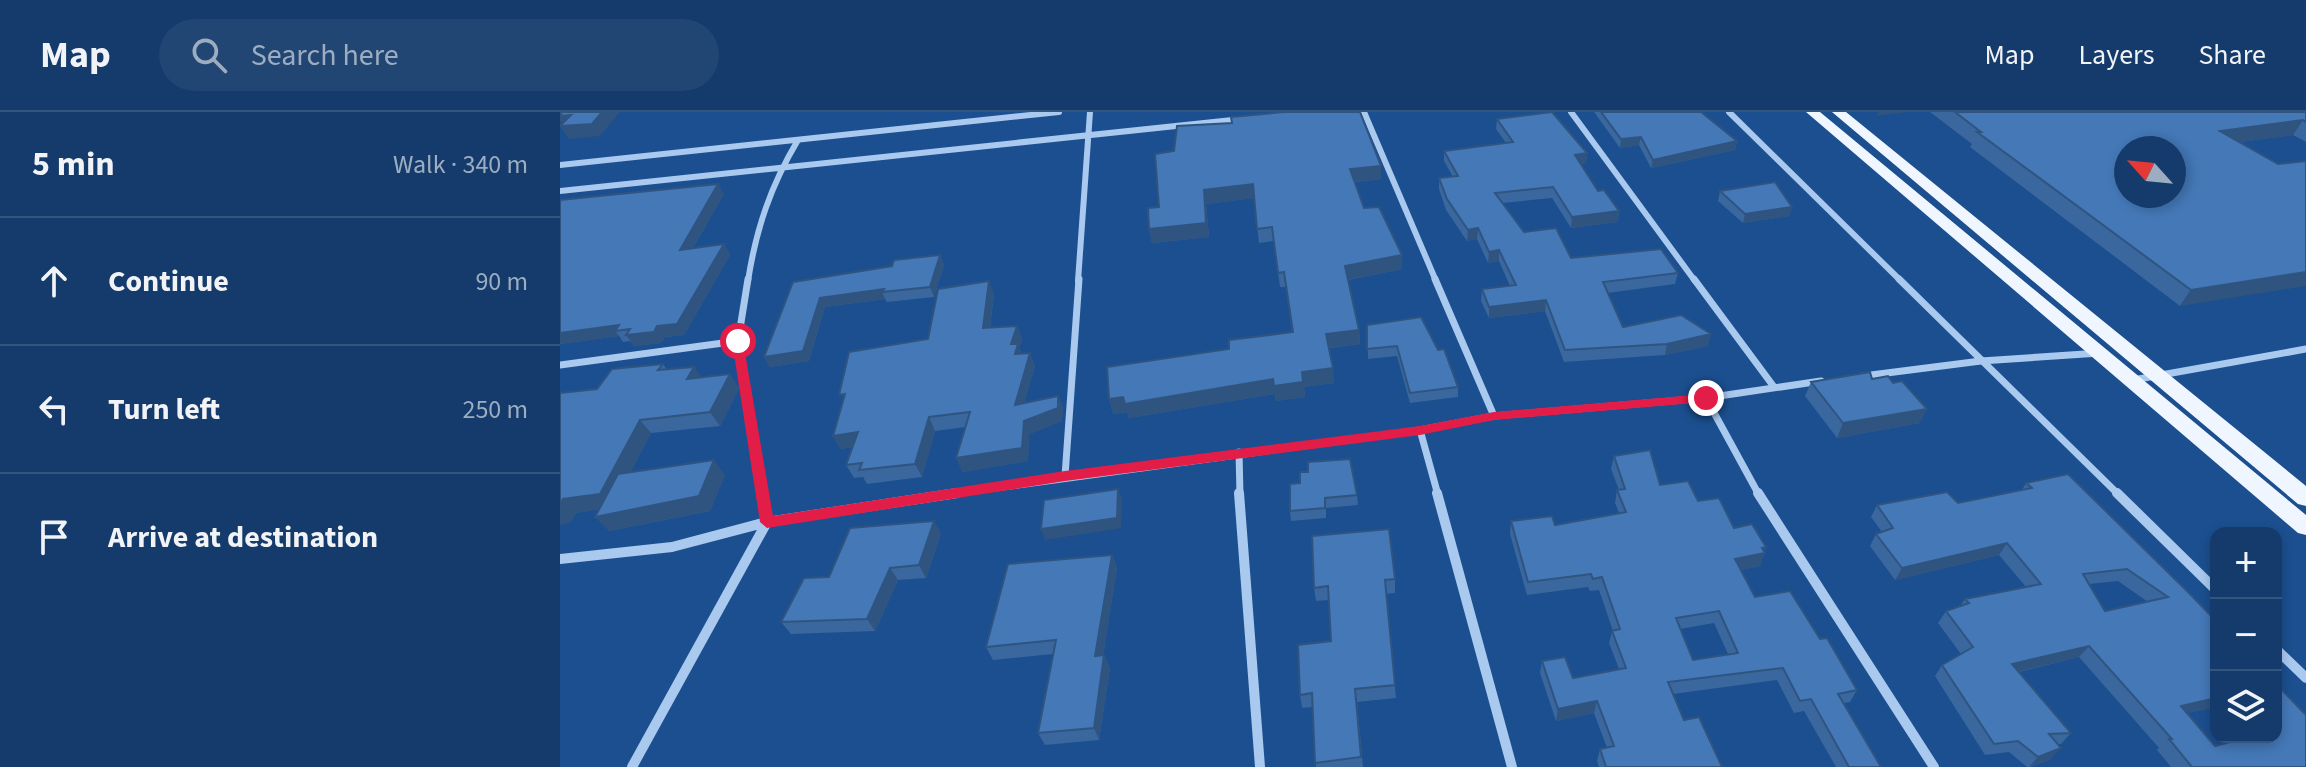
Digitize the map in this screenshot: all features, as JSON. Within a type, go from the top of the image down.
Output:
[{"type":"main road","points":[[1812,112],[2306,527]]},
{"type":"main road","points":[[1838,112],[2306,498]]},
{"type":"street","points":[[560,165],[1059,112]]},
{"type":"street","points":[[1065,476],[1090,112]]},
{"type":"street","points":[[1364,112],[1494,416]]},
{"type":"street","points":[[1571,112],[1774,387]]},
{"type":"street","points":[[1729,112],[2210,584]]},
{"type":"street","points":[[560,191],[1255,117]]},
{"type":"street","points":[[632,767],[767,522],[738,341],[756,230],[781,168],[798,140]]},
{"type":"street","points":[[560,365],[738,341]]},
{"type":"street","points":[[2133,380],[2306,349]]},
{"type":"street","points":[[1848,378],[1981,361],[2102,353]]},
{"type":"street","points":[[560,559],[672,547],[767,522],[1065,476],[1420,430],[1494,416],[1706,398],[1833,379]]},
{"type":"street","points":[[1706,398],[1746,474],[1934,767]]},
{"type":"street","points":[[1420,430],[1512,767]]},
{"type":"street","points":[[1239,452],[1240,537],[1260,767]]},
{"type":"street","points":[[2282,655],[2306,678]]},
{"type":"building","points":[[562,112],[602,112],[592,124],[560,126],[571,115],[560,116]]},
{"type":"building","points":[[1284,112],[1360,112],[1381,166],[1350,169],[1364,208],[1379,207],[1402,255],[1345,266],[1359,330],[1326,334],[1333,368],[1302,372],[1303,382],[1274,386],[1273,379],[1125,404],[1123,397],[1109,399],[1107,367],[1229,349],[1229,340],[1293,332],[1284,272],[1278,273],[1272,227],[1257,229],[1253,184],[1204,190],[1206,223],[1149,229],[1148,208],[1159,207],[1155,154],[1174,151],[1177,126],[1232,123],[1231,117]]},
{"type":"building","points":[[1552,112],[1587,153],[1575,155],[1598,191],[1604,190],[1619,211],[1572,217],[1553,187],[1495,193],[1524,232],[1556,228],[1571,258],[1661,249],[1678,273],[1603,282],[1623,327],[1681,315],[1711,334],[1667,344],[1565,350],[1546,300],[1489,307],[1482,289],[1516,285],[1499,250],[1489,252],[1478,228],[1468,230],[1447,199],[1439,178],[1458,176],[1444,151],[1513,142],[1497,119]]},
{"type":"building","points":[[1601,112],[1701,112],[1737,141],[1653,160],[1641,137],[1621,139]]},
{"type":"building","points":[[1955,112],[2306,112],[2306,122],[2220,131],[2278,164],[2306,161],[2306,272],[2191,290],[1977,132],[1981,132]]},
{"type":"building","points":[[1775,182],[1792,207],[1745,214],[1720,191]]},
{"type":"building","points":[[718,184],[680,250],[724,244],[677,324],[657,326],[654,332],[626,335],[630,329],[615,331],[619,325],[560,333],[560,200]]},
{"type":"building","points":[[940,255],[930,287],[882,292],[884,289],[820,298],[803,351],[764,357],[793,282],[892,266],[894,260]]},
{"type":"building","points":[[989,281],[983,328],[1017,326],[1011,344],[1018,344],[1015,354],[1030,353],[1015,405],[1058,396],[1058,408],[1024,421],[1022,448],[956,458],[970,412],[929,417],[915,464],[859,470],[862,463],[846,465],[858,432],[833,436],[845,394],[839,395],[849,352],[928,339],[938,289]]},
{"type":"building","points":[[1421,317],[1438,350],[1444,349],[1458,387],[1410,393],[1397,346],[1367,349],[1367,325]]},
{"type":"building","points":[[663,364],[658,370],[694,367],[687,379],[730,374],[710,412],[640,420],[600,494],[563,499],[560,505],[560,393],[597,389],[612,369]]},
{"type":"building","points":[[1870,372],[1872,379],[1888,376],[1893,383],[1902,381],[1927,409],[1843,423],[1811,382]]},
{"type":"building","points":[[1650,450],[1660,485],[1688,481],[1698,501],[1719,498],[1734,528],[1752,524],[1766,547],[1762,548],[1765,553],[1735,559],[1755,597],[1790,591],[1820,639],[1827,638],[1857,690],[1838,694],[1881,767],[1849,767],[1811,699],[1800,701],[1783,668],[1668,682],[1684,720],[1699,717],[1722,767],[1606,767],[1600,749],[1614,746],[1597,701],[1558,709],[1542,661],[1565,657],[1573,678],[1626,668],[1612,631],[1620,629],[1602,577],[1593,579],[1591,574],[1528,582],[1511,521],[1552,516],[1555,525],[1626,512],[1617,490],[1625,489],[1614,456]],"holes":[[[1719,611],[1738,653],[1693,660],[1676,618]]]},
{"type":"building","points":[[1350,459],[1357,495],[1325,498],[1325,508],[1290,511],[1290,484],[1300,483],[1300,472],[1308,472],[1308,462]]},
{"type":"building","points":[[714,460],[699,496],[595,517],[618,474]]},
{"type":"building","points":[[2068,474],[2210,615],[2210,699],[2181,706],[2210,743],[2215,746],[2226,743],[2282,743],[2282,690],[2306,715],[2306,767],[2192,767],[2169,739],[2172,739],[2089,646],[2012,664],[2071,733],[2049,734],[2061,748],[2038,757],[2018,741],[1994,744],[1942,665],[1973,647],[1946,611],[1969,603],[1965,599],[2041,584],[2007,543],[1902,568],[1876,534],[1893,528],[1877,505],[1947,492],[1958,503],[2032,488],[2026,483]],"holes":[[[2127,569],[2168,597],[2105,611],[2083,574]]]},
{"type":"building","points":[[1118,489],[1117,518],[1041,529],[1044,500]]},
{"type":"building","points":[[934,521],[919,565],[890,568],[867,619],[781,622],[804,578],[829,577],[850,528]]},
{"type":"building","points":[[1389,529],[1395,579],[1385,580],[1395,685],[1355,689],[1361,757],[1315,763],[1312,693],[1300,695],[1298,645],[1331,641],[1328,586],[1314,588],[1312,536]]},
{"type":"building","points":[[1112,555],[1095,656],[1104,655],[1094,728],[1038,733],[1056,640],[986,647],[1008,564]]},
{"type":"route","points":[[738,341],[767,522],[1065,476],[1420,430],[1494,416],[1706,398]]}]
